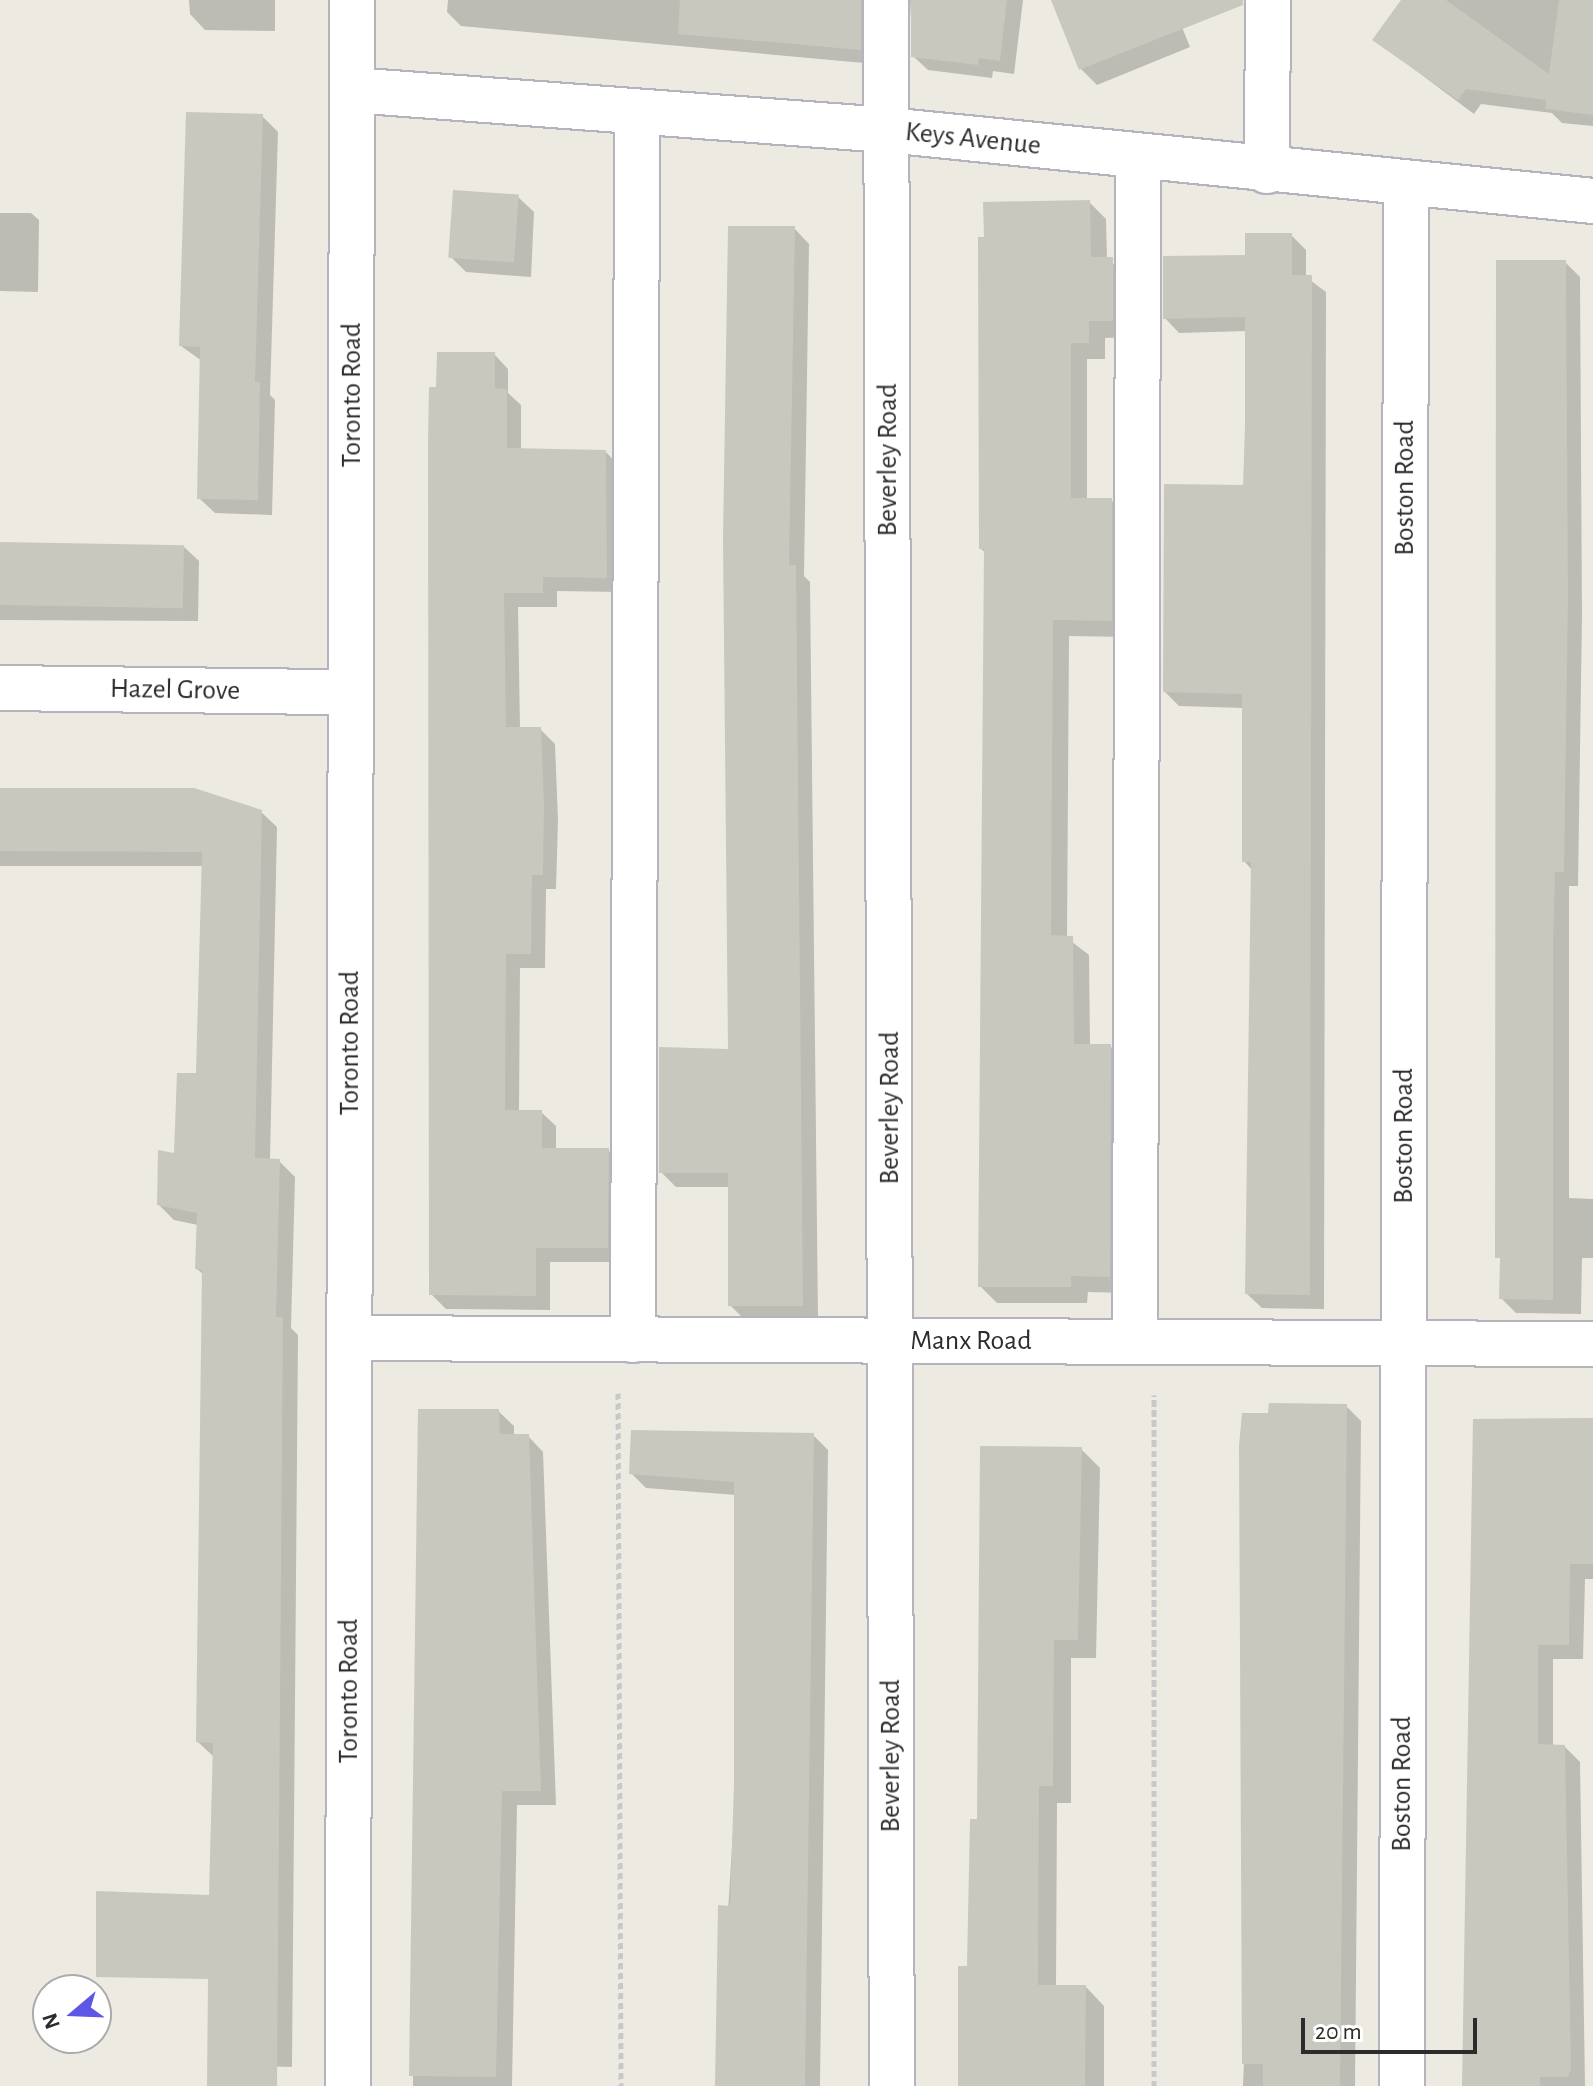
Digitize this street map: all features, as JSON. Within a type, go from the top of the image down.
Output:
[{"type":"street","name":"Toronto Road","points":[[348,2086],[352,0]]},
{"type":"street","name":"Beverley Road","points":[[886,0],[892,2086]]},
{"type":"street","points":[[1267,171],[1268,0]]},
{"type":"street","name":"Keys Avenue","points":[[352,90],[887,130],[1406,185],[1593,201]]},
{"type":"street","points":[[626,1340],[637,113]]},
{"type":"street","points":[[1138,157],[1145,1342]]},
{"type":"street","name":"Boston Road","points":[[1402,2086],[1406,185]]},
{"type":"street","name":"Hazel Grove","points":[[0,688],[351,692]]},
{"type":"street","name":"Manx Road","points":[[349,1338],[1593,1344]]},
{"type":"path","points":[[621,2086],[626,1340]]},
{"type":"path","points":[[1145,1342],[1154,2086]]},
{"type":"building","points":[[680,0],[861,0],[861,50],[678,34]]},
{"type":"building","points":[[911,0],[1007,0],[1000,61],[979,58],[978,65],[911,57]]},
{"type":"building","points":[[1051,0],[1243,0],[1243,5],[1079,70]]},
{"type":"building","points":[[1401,0],[1446,0],[1549,74],[1559,0],[1593,0],[1593,115],[1545,109],[1546,100],[1466,89],[1458,100],[1372,40]]},
{"type":"building","points":[[186,112],[263,114],[255,382],[260,382],[258,500],[197,499],[200,347],[179,346]]},
{"type":"building","points":[[453,190],[519,195],[514,262],[448,258]]},
{"type":"building","points":[[1090,200],[1091,257],[1113,257],[1113,321],[1089,321],[1089,343],[1071,343],[1071,498],[1112,498],[1112,621],[1053,620],[1051,935],[1073,936],[1074,1044],[1111,1044],[1110,1277],[1071,1276],[1071,1287],[978,1287],[984,549],[979,549],[978,237],[984,237],[983,202]]},
{"type":"building","points":[[728,226],[795,226],[789,565],[796,565],[803,1306],[728,1306],[728,1173],[659,1173],[659,1047],[728,1049],[723,539]]},
{"type":"building","points":[[1245,233],[1292,233],[1292,275],[1312,275],[1310,1295],[1245,1294],[1251,862],[1242,862],[1242,694],[1163,692],[1164,484],[1243,485],[1245,317],[1163,319],[1163,256],[1245,255]]},
{"type":"building","points":[[1496,260],[1566,260],[1568,600],[1564,872],[1555,872],[1553,946],[1553,1300],[1499,1299],[1500,1258],[1495,1258]]},
{"type":"building","points":[[437,352],[495,352],[495,388],[507,389],[507,448],[606,450],[607,578],[543,577],[543,593],[504,593],[506,727],[541,727],[544,804],[543,875],[532,875],[531,954],[506,954],[505,1110],[542,1110],[542,1148],[609,1148],[608,1248],[536,1248],[536,1296],[429,1295],[428,445],[429,387],[436,387]]},
{"type":"building","points":[[0,542],[184,545],[183,608],[0,605]]},
{"type":"building","points":[[0,788],[194,788],[262,810],[255,1158],[280,1159],[276,1317],[283,1317],[277,2086],[207,2086],[208,1979],[112,1977],[112,1974],[96,1974],[96,1891],[209,1895],[213,1743],[196,1742],[202,1270],[195,1269],[197,1213],[157,1205],[158,1150],[174,1153],[177,1073],[196,1073],[202,852],[0,851]]},
{"type":"building","points":[[1269,1403],[1347,1404],[1340,2086],[1263,2086],[1263,2064],[1242,2064],[1239,1446],[1242,1413],[1268,1413]]},
{"type":"building","points":[[418,1409],[499,1409],[500,1434],[529,1434],[541,1791],[502,1791],[496,2077],[409,2076]]},
{"type":"building","points":[[1593,1418],[1593,1564],[1570,1564],[1569,1645],[1538,1645],[1538,1744],[1565,1745],[1571,2069],[1568,2077],[1540,2077],[1540,2086],[1462,2086],[1473,1419]]},
{"type":"building","points":[[631,1430],[814,1433],[805,2086],[715,2086],[718,1905],[730,1906],[734,1784],[734,1482],[629,1474]]},
{"type":"building","points":[[980,1446],[1082,1447],[1078,1640],[1054,1640],[1053,1786],[1039,1786],[1038,1985],[1086,1985],[1085,2086],[958,2086],[958,1966],[967,1966],[970,1819],[977,1819]]}]
